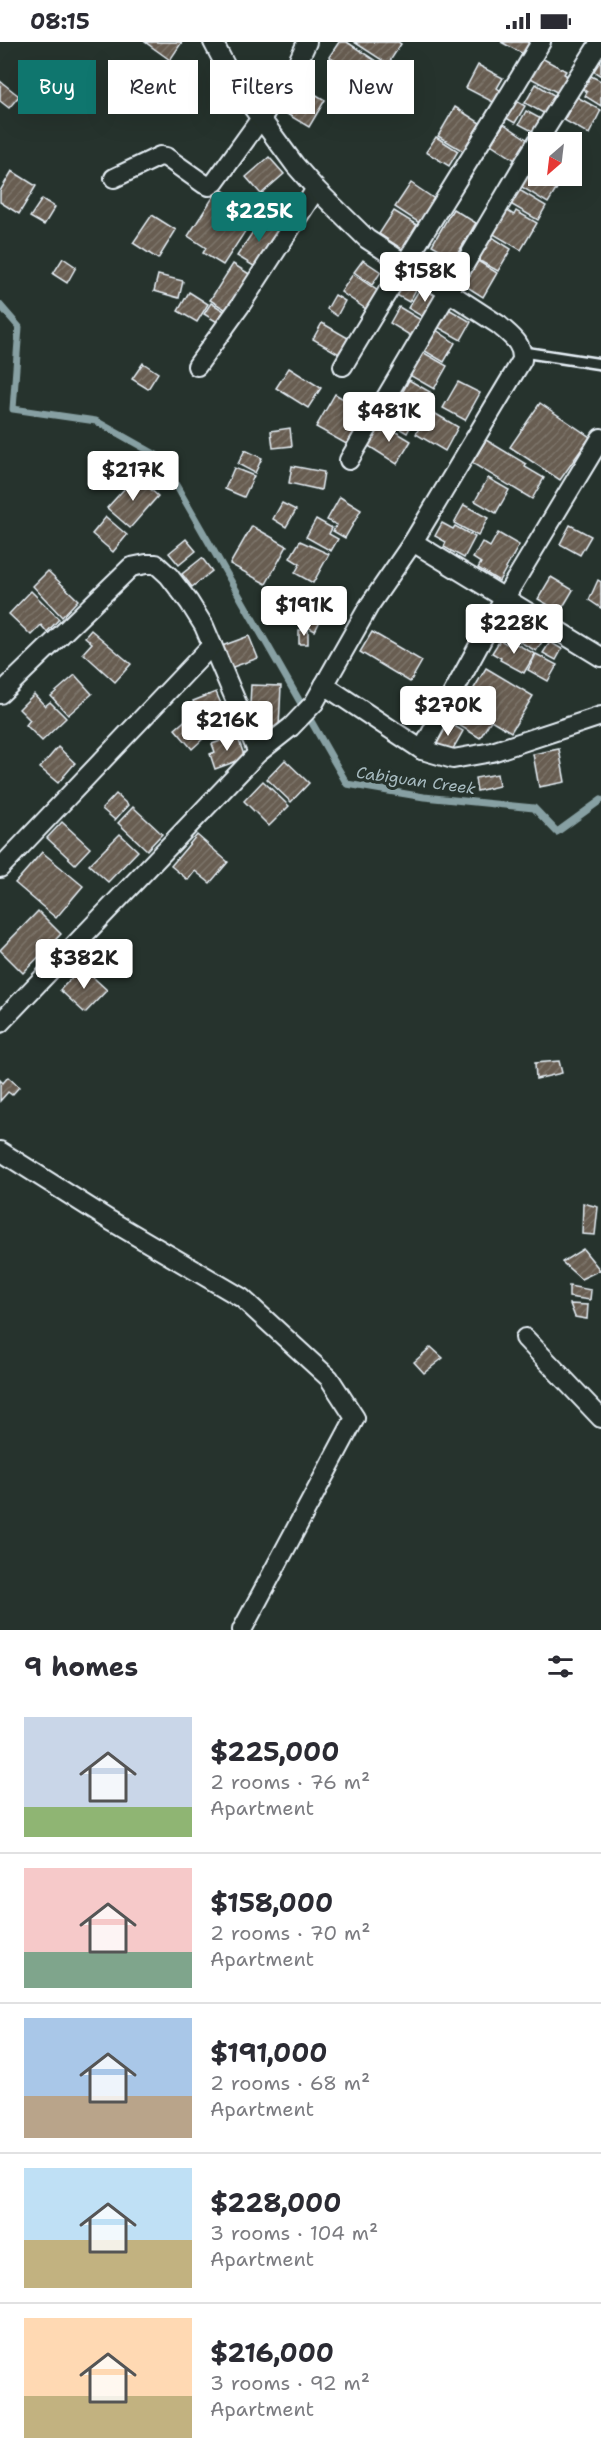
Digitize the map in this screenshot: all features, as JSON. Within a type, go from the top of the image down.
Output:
[{"type":"street","points":[[0,1023],[258,753],[291,727],[314,703],[369,606],[413,542],[462,458],[519,370],[523,352],[518,342],[499,325],[368,239],[316,189],[234,82],[213,42]]},
{"type":"street","points":[[114,178],[160,156],[166,157],[209,186],[215,182],[262,120],[292,75],[307,42]]},
{"type":"street","points":[[343,366],[403,264],[484,139],[541,42]]},
{"type":"street","points":[[349,460],[529,155],[600,42]]},
{"type":"street","points":[[197,366],[240,306],[316,189]]},
{"type":"street","points":[[422,750],[504,599],[601,438]]},
{"type":"street","points":[[413,542],[601,657]]},
{"type":"street","points":[[0,694],[131,567],[156,564],[169,576],[204,626],[258,753]]},
{"type":"street","points":[[0,868],[212,645]]},
{"type":"street","points":[[324,685],[422,750],[453,759],[492,752],[601,716]]},
{"type":"street","points":[[0,1151],[111,1221],[242,1298],[329,1378],[355,1418],[242,1630]]},
{"type":"street","points":[[525,1338],[601,1419]]},
{"type":"lane","points":[[523,352],[601,364]]},
{"type":"building","points":[[145,42],[182,42],[170,60]]},
{"type":"building","points":[[339,42],[347,42],[374,60],[334,60],[329,57]]},
{"type":"building","points":[[354,42],[398,42],[401,44],[391,60],[382,60]]},
{"type":"building","points":[[501,42],[532,42],[525,55]]},
{"type":"building","points":[[601,50],[601,76],[590,69]]},
{"type":"building","points":[[536,55],[566,71],[564,74],[571,78],[562,95],[525,75]]},
{"type":"building","points":[[478,65],[503,78],[497,88],[501,91],[495,103],[466,88]]},
{"type":"building","points":[[591,76],[601,81],[601,106],[585,96],[587,92],[583,89]]},
{"type":"building","points":[[0,81],[18,97],[9,108],[0,101]]},
{"type":"building","points":[[536,84],[557,97],[547,115],[525,103]]},
{"type":"building","points":[[315,94],[325,100],[309,127],[287,114],[315,114]]},
{"type":"building","points":[[577,97],[601,110],[589,134],[564,120]]},
{"type":"building","points":[[511,98],[525,106],[515,123],[501,115]]},
{"type":"building","points":[[455,107],[480,123],[463,151],[438,136]]},
{"type":"building","points":[[526,111],[543,120],[537,132],[519,124]]},
{"type":"building","points":[[504,124],[528,140],[528,147],[518,162],[491,144]]},
{"type":"building","points":[[436,137],[458,151],[449,166],[426,152]]},
{"type":"building","points":[[269,157],[284,174],[261,194],[246,177]]},
{"type":"building","points":[[528,165],[528,186],[558,186],[548,203],[517,184]]},
{"type":"building","points":[[12,171],[36,186],[19,214],[0,202],[0,191]]},
{"type":"building","points":[[411,183],[436,200],[421,224],[395,207]]},
{"type":"building","points":[[219,188],[257,213],[223,265],[203,253],[206,248],[188,236]]},
{"type":"building","points":[[516,188],[546,206],[538,220],[507,202]]},
{"type":"building","points":[[42,199],[55,207],[44,225],[30,217]]},
{"type":"building","points":[[453,209],[476,223],[455,258],[432,245]]},
{"type":"building","points":[[504,209],[514,215],[516,211],[537,223],[521,250],[490,232]]},
{"type":"building","points":[[394,211],[420,227],[405,251],[379,234]]},
{"type":"building","points":[[152,215],[176,230],[158,259],[133,243]]},
{"type":"building","points":[[262,218],[281,230],[257,268],[237,256]]},
{"type":"building","points":[[492,237],[511,249],[498,271],[478,260]]},
{"type":"building","points":[[63,258],[76,267],[67,283],[53,274]]},
{"type":"building","points":[[363,260],[381,272],[372,285],[354,272]]},
{"type":"building","points":[[478,261],[497,273],[483,297],[464,285]]},
{"type":"building","points":[[233,264],[251,275],[228,311],[210,300]]},
{"type":"building","points":[[353,274],[378,291],[366,309],[341,292]]},
{"type":"building","points":[[158,275],[183,281],[179,298],[154,291]]},
{"type":"building","points":[[403,277],[418,286],[409,302],[393,293]]},
{"type":"building","points":[[421,287],[441,298],[428,320],[408,308]]},
{"type":"building","points":[[189,292],[208,304],[197,322],[178,311]]},
{"type":"building","points":[[335,295],[345,301],[337,316],[327,309]]},
{"type":"building","points":[[211,303],[226,312],[219,323],[204,314]]},
{"type":"building","points":[[399,307],[421,320],[411,336],[390,323]]},
{"type":"building","points":[[447,308],[471,322],[461,340],[436,326]]},
{"type":"building","points":[[322,323],[348,338],[339,354],[313,339]]},
{"type":"building","points":[[432,327],[455,343],[444,362],[425,351],[429,342],[424,340]]},
{"type":"building","points":[[419,350],[447,366],[434,389],[406,373]]},
{"type":"building","points":[[143,363],[158,373],[148,389],[132,379]]},
{"type":"building","points":[[289,368],[321,388],[308,408],[276,388]]},
{"type":"building","points":[[409,380],[430,392],[407,433],[395,426],[408,404],[399,399]]},
{"type":"building","points":[[458,382],[480,393],[465,420],[443,408]]},
{"type":"building","points":[[335,394],[368,413],[350,446],[316,427]]},
{"type":"building","points":[[540,403],[590,437],[560,480],[510,447]]},
{"type":"building","points":[[429,410],[458,427],[445,451],[416,434]]},
{"type":"building","points":[[381,423],[411,441],[397,464],[367,445]]},
{"type":"building","points":[[290,428],[292,446],[273,448],[271,431]]},
{"type":"building","points":[[486,440],[526,464],[525,467],[544,478],[532,499],[472,463]]},
{"type":"building","points":[[245,450],[262,458],[255,473],[238,464]]},
{"type":"building","points":[[292,466],[324,472],[321,490],[289,483]]},
{"type":"building","points":[[234,468],[254,476],[244,497],[225,489]]},
{"type":"building","points":[[136,476],[158,496],[130,528],[107,508]]},
{"type":"building","points":[[488,478],[509,490],[496,513],[475,501]]},
{"type":"building","points":[[340,497],[361,510],[345,538],[333,531],[337,525],[327,520]]},
{"type":"building","points":[[282,503],[296,510],[286,527],[273,519]]},
{"type":"building","points":[[464,505],[488,518],[478,536],[454,523]]},
{"type":"building","points":[[106,517],[127,535],[113,552],[92,534]]},
{"type":"building","points":[[316,519],[332,528],[329,534],[338,539],[331,551],[306,537]]},
{"type":"building","points":[[442,523],[453,529],[455,526],[475,537],[464,558],[444,547],[446,542],[435,536]]},
{"type":"building","points":[[570,525],[591,536],[580,555],[560,544]]},
{"type":"building","points":[[252,526],[287,546],[266,584],[230,564]]},
{"type":"building","points":[[498,533],[519,545],[499,581],[478,568],[481,563],[473,558],[482,542],[490,547]]},
{"type":"building","points":[[186,539],[196,551],[179,565],[169,553]]},
{"type":"building","points":[[300,541],[329,554],[313,583],[295,573],[300,564],[290,558]]},
{"type":"building","points":[[202,558],[212,571],[192,587],[182,574]]},
{"type":"building","points":[[48,571],[78,600],[62,617],[33,586]]},
{"type":"building","points":[[551,577],[573,590],[560,612],[538,599]]},
{"type":"building","points":[[598,580],[601,582],[601,608],[589,600]]},
{"type":"building","points":[[31,591],[59,619],[47,632],[41,625],[31,635],[9,614]]},
{"type":"building","points":[[299,603],[323,615],[315,631],[291,618]]},
{"type":"building","points":[[521,625],[544,639],[536,651],[513,638]]},
{"type":"building","points":[[91,630],[131,664],[115,682],[83,653],[92,643],[85,637]]},
{"type":"building","points":[[299,630],[308,630],[308,644],[299,644]]},
{"type":"building","points":[[372,632],[422,661],[410,682],[360,652]]},
{"type":"building","points":[[249,636],[258,658],[230,668],[222,646]]},
{"type":"building","points":[[500,640],[509,645],[511,641],[535,654],[524,673],[492,653]]},
{"type":"building","points":[[550,642],[562,649],[556,660],[543,653]]},
{"type":"building","points":[[536,654],[557,665],[548,681],[528,670]]},
{"type":"building","points":[[486,668],[533,696],[511,732],[491,720],[480,738],[454,722]]},
{"type":"building","points":[[75,675],[92,694],[68,715],[51,696]]},
{"type":"building","points":[[251,685],[281,686],[279,727],[249,725]]},
{"type":"building","points":[[216,692],[230,725],[206,735],[193,701]]},
{"type":"building","points":[[34,694],[45,706],[50,702],[66,718],[42,741],[26,725],[30,720],[19,709]]},
{"type":"building","points":[[189,717],[206,736],[192,749],[175,729]]},
{"type":"building","points":[[446,721],[463,731],[450,754],[434,744]]},
{"type":"building","points":[[237,735],[245,758],[215,769],[210,754],[215,752],[212,744]]},
{"type":"building","points":[[58,747],[75,763],[58,783],[40,768]]},
{"type":"building","points":[[559,749],[565,782],[539,787],[533,754]]},
{"type":"building","points":[[285,760],[309,783],[291,802],[267,779]]},
{"type":"building","points":[[497,774],[499,786],[477,791],[475,778]]},
{"type":"building","points":[[263,781],[289,806],[269,826],[244,801]]},
{"type":"building","points":[[116,794],[128,805],[115,820],[102,809]]},
{"type":"building","points":[[133,807],[162,834],[147,850],[118,823]]},
{"type":"building","points":[[62,822],[90,848],[75,864],[47,838]]},
{"type":"building","points":[[120,834],[138,851],[108,882],[89,865]]},
{"type":"building","points":[[197,835],[228,862],[210,883],[195,871],[188,880],[171,866]]},
{"type":"building","points":[[42,852],[83,886],[56,918],[15,883]]},
{"type":"building","points":[[38,911],[61,934],[23,973],[0,950]]},
{"type":"building","points":[[82,967],[107,990],[85,1013],[60,990]]},
{"type":"building","points":[[559,1061],[562,1073],[536,1079],[535,1063]]},
{"type":"building","points":[[8,1077],[19,1087],[12,1095],[8,1092],[0,1101],[0,1080],[3,1083]]},
{"type":"building","points":[[583,1203],[598,1207],[595,1235],[582,1234]]},
{"type":"building","points":[[583,1249],[600,1270],[581,1279],[562,1262]]},
{"type":"building","points":[[569,1286],[591,1290],[590,1300],[569,1297]]},
{"type":"building","points":[[570,1304],[588,1305],[587,1319],[575,1317]]},
{"type":"building","points":[[431,1347],[443,1358],[424,1373],[414,1362]]},
{"type":"waterway","name":"Cabiguan Creek","points":[[0,305],[19,327],[13,409],[96,421],[160,457],[347,784],[424,797],[534,808],[557,832],[601,800]]}]
